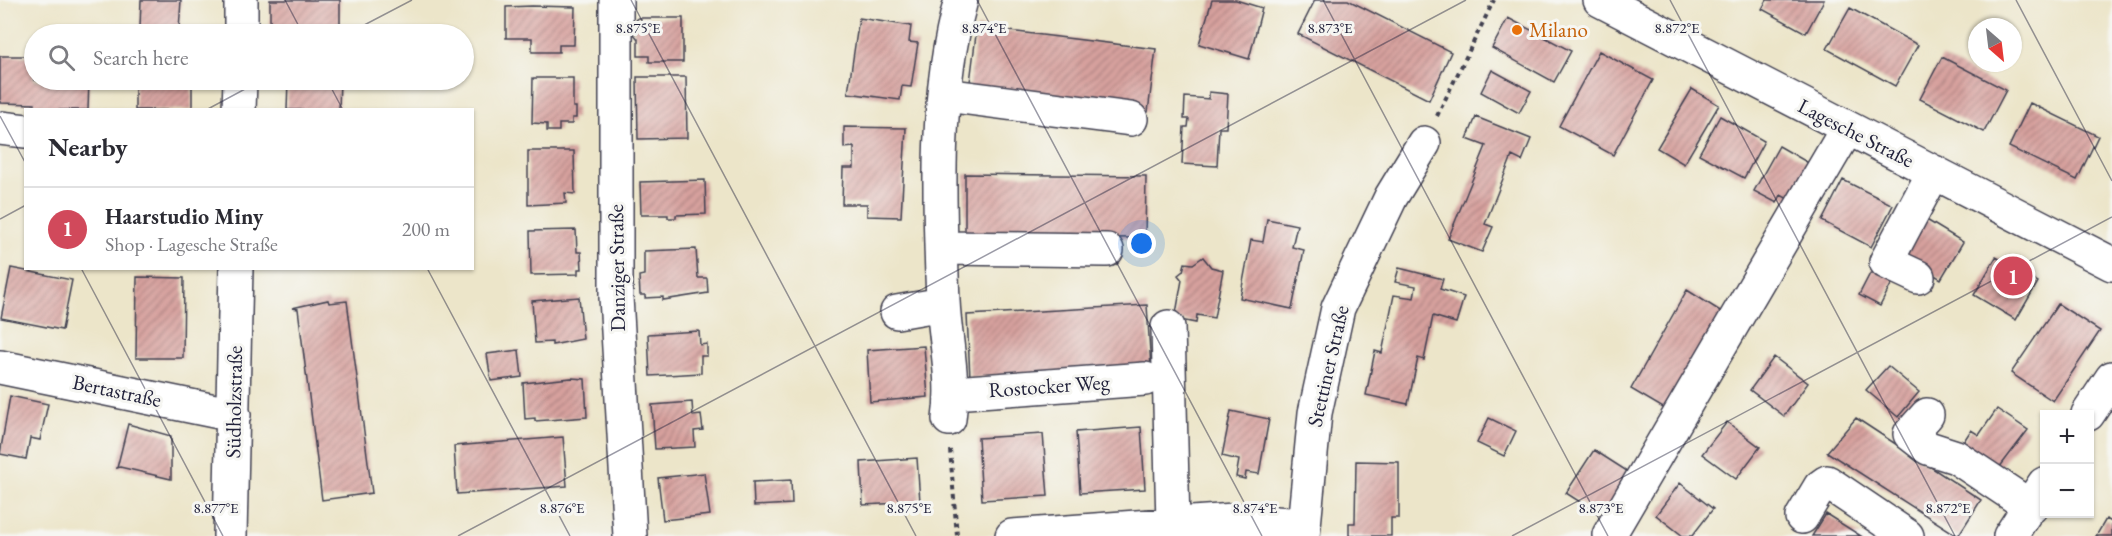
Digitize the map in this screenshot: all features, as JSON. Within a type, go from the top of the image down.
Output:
[{"type":"street","points":[[241,0],[241,24]]},
{"type":"street","name":"Danziger Straße","points":[[616,0],[616,297],[630,536]]},
{"type":"street","points":[[951,406],[943,304],[940,192],[949,52],[961,0]]},
{"type":"street","name":"Lagesche Straße","points":[[1600,0],[1648,10],[1847,129],[2112,264]]},
{"type":"street","points":[[239,108],[240,90]]},
{"type":"street","points":[[945,95],[1131,120]]},
{"type":"street","points":[[0,128],[24,131]]},
{"type":"street","points":[[1608,535],[1847,129]]},
{"type":"street","name":"Stettiner Straße","points":[[1302,530],[1315,413],[1338,308],[1391,197],[1424,143]]},
{"type":"street","points":[[1918,277],[1886,262],[1934,172]]},
{"type":"street","points":[[942,248],[1107,250]]},
{"type":"street","name":"Südholzstraße","points":[[230,536],[236,270]]},
{"type":"street","points":[[897,312],[943,304]]},
{"type":"street","points":[[1168,327],[1173,524]]},
{"type":"street","name":"Bertastraße","points":[[0,367],[234,415]]},
{"type":"street","points":[[2097,418],[2112,378]]},
{"type":"street","name":"Rostocker Weg","points":[[951,406],[1145,379]]},
{"type":"street","points":[[1926,415],[1910,434],[1928,448],[1956,457],[2038,496],[2010,536]]},
{"type":"street","points":[[1802,517],[1820,486],[1827,482],[1907,536]]},
{"type":"street","points":[[1012,536],[1234,520],[1302,530]]},
{"type":"path","points":[[1424,143],[1494,0]]},
{"type":"path","points":[[951,406],[954,516],[957,536]]},
{"type":"building","points":[[141,0],[181,0],[179,24],[140,24]]},
{"type":"building","points":[[270,0],[340,0],[340,24],[270,24]]},
{"type":"building","points":[[1212,0],[1236,0],[1262,8],[1249,59],[1199,44]]},
{"type":"building","points":[[1315,0],[1348,0],[1451,52],[1429,100],[1298,34]]},
{"type":"building","points":[[1767,0],[1824,0],[1806,33],[1762,9]]},
{"type":"building","points":[[506,7],[575,7],[574,45],[559,45],[559,52],[532,52],[532,38],[506,38]]},
{"type":"building","points":[[1850,8],[1918,45],[1895,86],[1827,49]]},
{"type":"building","points":[[638,18],[683,18],[683,62],[649,62],[649,56],[638,56],[638,39],[634,34],[634,23]]},
{"type":"building","points":[[859,18],[911,26],[909,42],[918,43],[911,87],[902,86],[900,100],[848,93]]},
{"type":"building","points":[[1508,18],[1571,51],[1554,82],[1492,48]]},
{"type":"building","points":[[977,27],[1156,49],[1148,112],[969,90]]},
{"type":"building","points":[[1599,51],[1653,80],[1613,155],[1559,126]]},
{"type":"building","points":[[0,56],[24,56],[24,90],[89,90],[88,108],[35,108],[35,104],[0,103]]},
{"type":"building","points":[[1942,57],[2006,90],[1984,132],[1920,99]]},
{"type":"building","points":[[1492,70],[1531,91],[1519,113],[1481,92]]},
{"type":"building","points":[[637,77],[686,77],[687,138],[638,139]]},
{"type":"building","points":[[533,78],[573,78],[573,107],[576,107],[576,118],[572,118],[572,124],[559,124],[559,131],[547,131],[547,124],[532,123]]},
{"type":"building","points":[[1692,89],[1719,105],[1684,164],[1657,148]]},
{"type":"building","points":[[135,90],[192,90],[192,108],[135,108]]},
{"type":"building","points":[[288,90],[340,90],[339,108],[287,108]]},
{"type":"building","points":[[1209,92],[1228,94],[1226,128],[1219,128],[1217,166],[1182,164],[1184,127],[1188,127],[1189,119],[1184,119],[1185,97],[1209,99]]},
{"type":"building","points":[[2030,103],[2098,136],[2077,180],[2009,147]]},
{"type":"building","points":[[1720,116],[1764,141],[1744,178],[1699,154]]},
{"type":"building","points":[[1476,117],[1531,139],[1522,161],[1512,156],[1485,224],[1493,227],[1482,252],[1448,239],[1486,146],[1467,139]]},
{"type":"building","points":[[844,127],[906,128],[901,217],[867,216],[867,204],[842,204],[843,168],[854,168],[854,147],[844,148]]},
{"type":"building","points":[[1779,146],[1819,169],[1799,205],[1781,195],[1777,203],[1754,191]]},
{"type":"building","points":[[528,151],[574,151],[575,194],[565,193],[566,203],[528,205]]},
{"type":"building","points":[[965,174],[1146,176],[1145,238],[965,237]]},
{"type":"building","points":[[705,180],[706,214],[676,215],[676,218],[668,218],[668,215],[641,215],[640,182]]},
{"type":"building","points":[[1843,180],[1893,205],[1871,247],[1822,221]]},
{"type":"building","points":[[1267,219],[1297,225],[1292,247],[1304,250],[1292,309],[1240,298],[1251,240],[1263,242]]},
{"type":"building","points":[[1925,219],[1963,242],[1941,279],[1903,256]]},
{"type":"building","points":[[576,230],[577,252],[581,252],[582,269],[578,269],[578,274],[531,275],[530,231]]},
{"type":"building","points":[[696,249],[698,278],[707,278],[708,293],[663,300],[663,297],[645,298],[645,295],[640,295],[639,276],[644,275],[644,251]]},
{"type":"building","points":[[1203,257],[1211,267],[1223,270],[1214,318],[1197,315],[1196,323],[1175,319],[1182,280],[1178,275],[1183,271],[1185,263],[1193,264]]},
{"type":"building","points":[[1996,257],[2038,282],[2016,320],[1974,295]]},
{"type":"building","points":[[1875,264],[1896,275],[1880,306],[1859,295]]},
{"type":"building","points":[[11,268],[72,280],[62,330],[1,318]]},
{"type":"building","points":[[1399,268],[1443,279],[1440,289],[1464,297],[1456,323],[1433,316],[1424,360],[1418,358],[1408,404],[1366,395],[1375,351],[1382,353],[1394,295],[1414,298],[1416,286],[1395,282]]},
{"type":"building","points":[[137,277],[184,278],[183,358],[136,358]]},
{"type":"building","points":[[1687,290],[1733,319],[1675,415],[1631,389]]},
{"type":"building","points":[[579,297],[583,339],[552,345],[552,342],[535,343],[532,301]]},
{"type":"building","points":[[328,300],[329,303],[347,301],[372,493],[322,500],[298,309],[292,308]]},
{"type":"building","points":[[2058,304],[2100,331],[2053,401],[2011,373]]},
{"type":"building","points":[[1147,305],[1151,369],[970,378],[967,315]]},
{"type":"building","points":[[699,331],[700,345],[707,344],[707,356],[701,356],[701,373],[650,376],[648,334]]},
{"type":"building","points":[[924,346],[928,397],[870,402],[867,350]]},
{"type":"building","points":[[519,350],[522,377],[491,381],[487,354]]},
{"type":"building","points":[[1774,357],[1808,383],[1784,416],[1750,390]]},
{"type":"building","points":[[1888,366],[1919,392],[1898,417],[1866,390]]},
{"type":"building","points":[[571,378],[585,379],[587,417],[535,421],[535,418],[525,419],[523,383]]},
{"type":"building","points":[[10,396],[48,404],[40,440],[30,438],[26,459],[0,454]]},
{"type":"building","points":[[692,402],[693,416],[701,415],[703,430],[694,431],[695,447],[655,449],[652,405]]},
{"type":"building","points":[[1997,409],[2028,430],[1999,468],[1962,444],[1971,430],[1979,435]]},
{"type":"building","points":[[1231,411],[1269,419],[1259,474],[1246,472],[1245,479],[1236,477],[1239,460],[1222,456]]},
{"type":"building","points":[[1489,418],[1516,431],[1504,456],[1477,443]]},
{"type":"building","points":[[1856,418],[1981,500],[1958,536],[1827,452]]},
{"type":"building","points":[[1727,422],[1760,447],[1736,479],[1702,454]]},
{"type":"building","points":[[128,424],[171,436],[171,479],[117,468]]},
{"type":"building","points":[[1141,427],[1145,489],[1080,493],[1076,432]]},
{"type":"building","points":[[1043,434],[1048,496],[982,500],[978,438]]},
{"type":"building","points":[[563,437],[567,486],[457,494],[454,446]]},
{"type":"building","points":[[1594,450],[1630,473],[1602,516],[1566,493]]},
{"type":"building","points":[[917,458],[920,502],[863,505],[861,462]]},
{"type":"building","points":[[1356,461],[1399,462],[1399,518],[1391,518],[1391,536],[1349,536],[1349,523],[1355,523]]},
{"type":"building","points":[[704,473],[710,515],[663,520],[658,478]]},
{"type":"building","points":[[791,480],[792,504],[754,506],[753,482]]},
{"type":"building","points":[[1680,483],[1713,509],[1692,536],[1683,536],[1656,515]]},
{"type":"building","points":[[1826,514],[1861,536],[1812,536]]},
{"type":"building","points":[[2106,519],[2112,522],[2112,536],[2096,536]]},
{"type":"place","name":"Milano","points":[[1517,30]]},
{"type":"place","name":"Haarstudio Miny","points":[[2013,276]]}]
